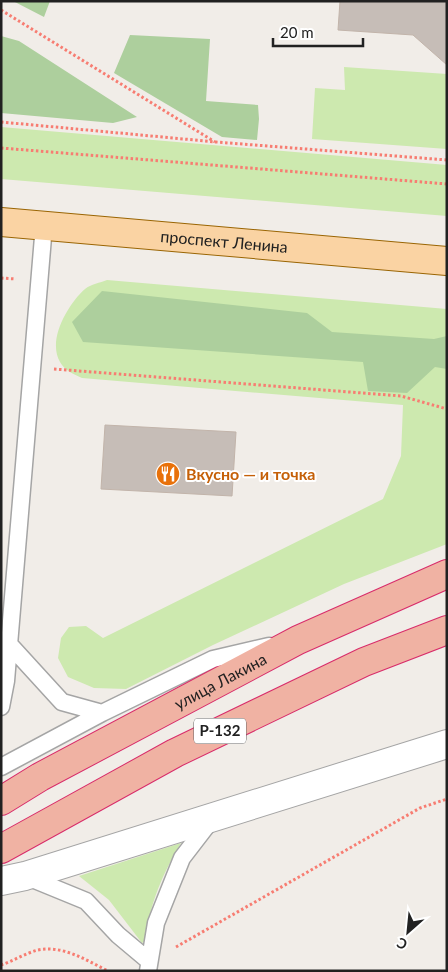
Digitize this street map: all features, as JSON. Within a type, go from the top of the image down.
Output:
[{"type":"highway","name":"улица Лакина","points":[[1,801],[40,777],[298,640],[447,574]]},
{"type":"highway","name":"Р-132","points":[[1,849],[175,753],[364,662],[447,630]]},
{"type":"main road","name":"проспект Ленина","points":[[1,222],[447,261]]},
{"type":"street","points":[[13,879],[447,744]]},
{"type":"lane","points":[[1,707],[6,681],[44,225]]},
{"type":"lane","points":[[1,767],[102,712],[213,659],[298,640]]},
{"type":"lane","points":[[9,644],[62,702],[102,712]]},
{"type":"lane","points":[[148,966],[156,923],[182,858],[214,817]]},
{"type":"lane","points":[[13,879],[86,901],[148,966]]},
{"type":"path","points":[[1,10],[216,142]]},
{"type":"path","points":[[1,122],[216,142],[447,160]]},
{"type":"path","points":[[1,148],[447,184]]},
{"type":"path","points":[[32,367],[401,396],[447,409]]},
{"type":"path","points":[[148,966],[191,939],[420,808],[447,798]]},
{"type":"path","points":[[1,965],[37,950],[55,949],[65,951],[108,971]]},
{"type":"green space","points":[[13,1],[50,1],[44,17]]},
{"type":"green space","points":[[130,35],[210,39],[206,101],[258,105],[257,140],[222,137],[114,73]]},
{"type":"green space","points":[[1,36],[19,41],[137,117],[113,123],[1,113]]},
{"type":"green space","points":[[344,67],[447,74],[447,149],[312,139],[315,88],[345,90]]},
{"type":"green space","points":[[1,127],[447,165],[447,216],[1,179]]},
{"type":"green space","points":[[107,280],[447,309],[447,544],[344,584],[213,645],[126,689],[94,688],[68,677],[58,658],[61,638],[69,627],[86,626],[103,638],[383,499],[401,456],[403,405],[82,378],[70,372],[62,365],[57,353],[56,343],[61,323],[72,304],[85,289]]},
{"type":"green space","points":[[102,291],[307,313],[332,332],[434,339],[447,336],[447,369],[435,367],[407,393],[368,391],[363,362],[83,342],[72,322]]},
{"type":"green space","points":[[181,843],[168,866],[158,890],[150,914],[145,941],[142,943],[109,900],[79,876]]},
{"type":"building","points":[[340,1],[447,1],[447,65],[413,35],[338,30]]},
{"type":"building","name":"Вкусно — и точка","points":[[105,425],[236,432],[232,496],[101,489]]},
{"type":"place","name":"Вкусно — и точка","points":[[168,474]]}]
